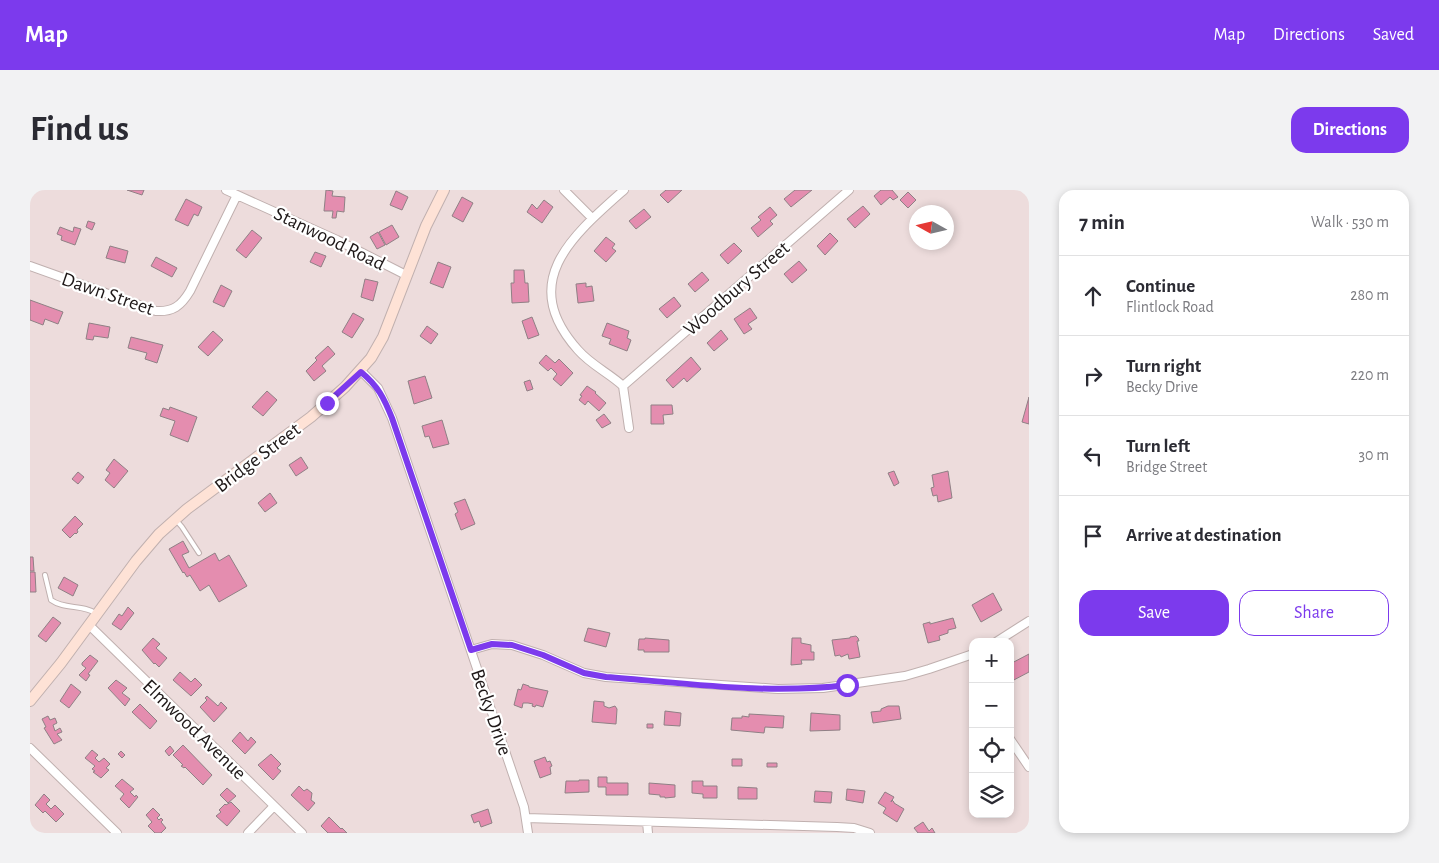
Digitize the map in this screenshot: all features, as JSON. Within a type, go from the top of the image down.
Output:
[{"type":"street","name":"Stanwood Road","points":[[226,190],[338,240],[406,275]]},
{"type":"street","name":"Bridge Street","points":[[30,701],[150,543],[175,519],[310,417],[361,372],[372,358],[383,336],[426,226],[444,190]]},
{"type":"street","points":[[564,190],[592,218]]},
{"type":"street","points":[[624,190],[592,218],[573,239],[557,262],[552,282],[553,303],[556,314],[568,338],[580,352],[623,386],[629,428]]},
{"type":"street","name":"Woodbury Street","points":[[623,386],[849,190]]},
{"type":"street","name":"Dawn Street","points":[[30,266],[156,311],[167,312],[177,308],[190,292],[237,195]]},
{"type":"street","name":"Becky Drive","points":[[361,372],[378,388],[392,418],[519,793],[528,833]]},
{"type":"street","points":[[1002,638],[1029,621]]},
{"type":"street","name":"Elmwood Avenue","points":[[89,625],[302,833]]},
{"type":"street","points":[[471,650],[492,644],[512,645],[543,655],[584,673],[606,677],[800,689],[847,685],[905,676],[969,655]]},
{"type":"street","points":[[1014,745],[1029,766]]},
{"type":"street","points":[[30,748],[117,833]]},
{"type":"street","points":[[248,833],[274,806]]},
{"type":"street","points":[[526,818],[785,829],[854,828],[870,833]]},
{"type":"street","points":[[647,822],[648,833]]},
{"type":"lane","points":[[175,519],[199,553]]},
{"type":"lane","points":[[45,575],[51,600],[62,606],[89,609],[97,614]]},
{"type":"building","points":[[127,190],[144,190],[142,195]]},
{"type":"building","points":[[326,190],[333,191],[332,196],[345,197],[344,212],[337,211],[336,218],[332,218],[333,211],[324,211]]},
{"type":"building","points":[[666,190],[682,190],[668,203],[660,195]]},
{"type":"building","points":[[795,190],[812,190],[791,207],[784,199]]},
{"type":"building","points":[[881,190],[892,190],[898,197],[893,200],[890,197],[881,205],[874,196]]},
{"type":"building","points":[[396,191],[408,197],[402,210],[390,205]]},
{"type":"building","points":[[908,192],[916,200],[908,208],[900,200]]},
{"type":"building","points":[[462,197],[473,203],[463,222],[452,216]]},
{"type":"building","points":[[186,199],[202,207],[198,216],[194,214],[188,226],[175,220]]},
{"type":"building","points":[[544,200],[553,207],[542,223],[527,212],[532,204],[537,209]]},
{"type":"building","points":[[863,206],[870,214],[855,228],[847,219]]},
{"type":"building","points":[[770,207],[777,215],[770,221],[773,224],[758,237],[751,228],[761,220],[758,217]]},
{"type":"building","points":[[644,209],[651,217],[636,229],[629,221]]},
{"type":"building","points":[[88,221],[95,223],[92,230],[86,227]]},
{"type":"building","points":[[392,225],[399,237],[386,245],[379,232]]},
{"type":"building","points":[[60,227],[73,232],[74,227],[81,229],[75,245],[61,240],[62,236],[57,234]]},
{"type":"building","points":[[252,230],[262,238],[246,258],[236,250]]},
{"type":"building","points":[[378,232],[385,245],[377,249],[370,237]]},
{"type":"building","points":[[830,233],[838,241],[825,255],[817,246]]},
{"type":"building","points":[[606,237],[615,244],[612,248],[616,251],[606,262],[594,251]]},
{"type":"building","points":[[734,243],[742,251],[728,264],[720,255]]},
{"type":"building","points":[[110,246],[128,251],[125,263],[106,258]]},
{"type":"building","points":[[315,252],[326,256],[321,267],[310,262]]},
{"type":"building","points":[[156,257],[177,268],[172,277],[151,266]]},
{"type":"building","points":[[799,261],[807,270],[792,283],[784,274]]},
{"type":"building","points":[[438,262],[451,267],[443,288],[430,283]]},
{"type":"building","points":[[514,270],[524,270],[525,283],[528,283],[529,302],[512,303],[511,283],[514,283]]},
{"type":"building","points":[[702,272],[709,280],[695,292],[688,284]]},
{"type":"building","points":[[365,279],[378,282],[373,301],[361,297]]},
{"type":"building","points":[[586,283],[586,287],[592,286],[594,301],[578,303],[576,284]]},
{"type":"building","points":[[221,285],[232,291],[224,307],[213,302]]},
{"type":"building","points":[[674,297],[681,306],[667,318],[659,309]]},
{"type":"building","points":[[30,300],[63,312],[58,324],[45,319],[43,325],[30,320]]},
{"type":"building","points":[[750,308],[757,318],[748,324],[752,329],[744,334],[734,319]]},
{"type":"building","points":[[353,313],[364,319],[352,338],[342,332]]},
{"type":"building","points":[[532,317],[539,335],[528,339],[522,321]]},
{"type":"building","points":[[89,323],[110,327],[108,338],[94,336],[93,340],[86,339]]},
{"type":"building","points":[[607,323],[629,331],[627,338],[631,340],[627,351],[609,344],[611,339],[602,336]]},
{"type":"building","points":[[427,326],[438,334],[431,344],[420,336]]},
{"type":"building","points":[[721,330],[728,339],[714,351],[707,343]]},
{"type":"building","points":[[213,331],[223,340],[208,356],[198,347]]},
{"type":"building","points":[[131,337],[163,345],[157,363],[145,359],[147,353],[128,348]]},
{"type":"building","points":[[328,346],[335,354],[322,366],[326,371],[314,381],[306,371],[317,360],[315,358]]},
{"type":"building","points":[[546,355],[555,363],[559,359],[573,373],[561,386],[553,379],[557,374],[551,368],[548,371],[539,363]]},
{"type":"building","points":[[691,357],[701,369],[687,382],[684,378],[673,388],[666,380]]},
{"type":"building","points":[[425,376],[432,398],[414,404],[408,381]]},
{"type":"building","points":[[530,380],[533,389],[527,391],[524,382]]},
{"type":"building","points":[[587,386],[596,392],[606,403],[599,411],[588,401],[585,405],[579,400],[582,396],[580,395]]},
{"type":"building","points":[[267,391],[277,400],[263,416],[252,407]]},
{"type":"building","points":[[1029,397],[1029,424],[1022,422]]},
{"type":"building","points":[[651,405],[672,405],[673,414],[663,415],[664,424],[651,424]]},
{"type":"building","points":[[170,407],[197,417],[188,442],[170,435],[175,421],[160,416],[163,408],[169,410]]},
{"type":"building","points":[[604,414],[611,423],[602,428],[596,420]]},
{"type":"building","points":[[442,420],[449,444],[433,448],[429,436],[425,437],[422,426]]},
{"type":"building","points":[[301,457],[308,468],[296,476],[289,465]]},
{"type":"building","points":[[114,459],[128,471],[114,488],[105,480],[110,473],[106,470]]},
{"type":"building","points":[[894,471],[899,483],[894,486],[888,473]]},
{"type":"building","points":[[948,471],[952,498],[938,502],[937,495],[933,496],[931,488],[934,487],[932,475]]},
{"type":"building","points":[[78,472],[84,477],[78,484],[72,479]]},
{"type":"building","points":[[270,493],[277,503],[265,512],[258,503]]},
{"type":"building","points":[[465,499],[475,524],[461,530],[455,514],[458,512],[454,503]]},
{"type":"building","points":[[75,516],[83,524],[77,530],[78,532],[70,538],[62,530]]},
{"type":"building","points":[[183,541],[189,552],[182,555],[189,568],[215,553],[219,561],[229,555],[247,586],[219,602],[209,585],[200,591],[190,575],[187,577],[183,573],[169,549]]},
{"type":"building","points":[[30,557],[33,557],[34,571],[30,571]]},
{"type":"building","points":[[30,572],[35,572],[36,592],[30,592]]},
{"type":"building","points":[[64,577],[78,585],[73,596],[58,588]]},
{"type":"building","points":[[993,593],[1002,610],[981,622],[972,605]]},
{"type":"building","points":[[128,607],[134,613],[121,630],[112,624],[119,614],[122,616]]},
{"type":"building","points":[[53,617],[61,623],[46,642],[38,636]]},
{"type":"building","points":[[953,618],[956,628],[948,630],[948,633],[939,636],[940,640],[928,643],[923,624]]},
{"type":"building","points":[[588,628],[610,633],[606,647],[584,641]]},
{"type":"building","points":[[856,636],[859,641],[857,641],[860,657],[849,659],[848,654],[841,657],[840,655],[835,656],[832,640]]},
{"type":"building","points":[[153,638],[160,644],[156,648],[167,658],[159,667],[142,650]]},
{"type":"building","points":[[792,638],[801,638],[801,643],[811,645],[811,652],[814,652],[814,660],[801,660],[802,664],[791,665]]},
{"type":"building","points":[[639,639],[669,640],[669,652],[644,652],[644,650],[638,650]]},
{"type":"building","points":[[1029,654],[1029,672],[1014,680],[1014,662]]},
{"type":"building","points":[[90,655],[98,661],[88,674],[90,675],[86,681],[79,675],[86,668],[82,663]]},
{"type":"building","points":[[180,672],[191,682],[195,678],[202,685],[191,696],[173,680]]},
{"type":"building","points":[[116,680],[127,688],[122,693],[130,699],[125,706],[108,688]]},
{"type":"building","points":[[71,684],[81,692],[69,708],[60,701]]},
{"type":"building","points":[[523,684],[548,691],[543,707],[536,705],[535,707],[532,706],[533,704],[528,703],[523,703],[522,708],[514,705],[518,689],[521,690]]},
{"type":"building","points":[[207,696],[218,706],[221,702],[227,708],[214,722],[200,707],[207,700],[205,698]]},
{"type":"building","points":[[594,701],[604,702],[604,706],[609,708],[615,706],[617,709],[616,724],[592,722]]},
{"type":"building","points":[[140,704],[157,721],[150,729],[132,712]]},
{"type":"building","points":[[888,706],[899,706],[901,719],[873,723],[871,712],[881,711],[881,709]]},
{"type":"building","points":[[665,711],[681,713],[680,726],[664,725]]},
{"type":"building","points":[[811,713],[840,715],[840,730],[810,731]]},
{"type":"building","points":[[749,714],[784,716],[783,728],[765,727],[764,733],[731,730],[732,718],[749,717]]},
{"type":"building","points":[[48,716],[50,720],[55,718],[57,723],[53,725],[55,731],[60,728],[62,732],[57,734],[62,740],[54,744],[44,728],[46,727],[42,719]]},
{"type":"building","points":[[647,724],[653,724],[653,728],[647,728]]},
{"type":"building","points":[[240,732],[248,741],[251,737],[256,742],[245,754],[232,741]]},
{"type":"building","points":[[183,745],[212,775],[203,785],[185,767],[181,766],[183,765],[173,755]]},
{"type":"building","points":[[170,746],[174,751],[169,756],[165,751]]},
{"type":"building","points":[[92,750],[98,755],[95,758],[99,762],[104,758],[110,764],[106,768],[109,770],[101,778],[93,772],[95,771],[92,769],[95,766],[85,758]]},
{"type":"building","points":[[121,751],[125,755],[122,758],[118,754]]},
{"type":"building","points":[[271,754],[281,764],[277,768],[281,771],[273,780],[258,765]]},
{"type":"building","points":[[545,757],[552,766],[550,767],[551,774],[540,778],[534,761]]},
{"type":"building","points":[[732,759],[742,759],[742,766],[732,766]]},
{"type":"building","points":[[767,763],[777,763],[777,767],[767,767]]},
{"type":"building","points":[[598,777],[607,777],[607,783],[628,783],[628,795],[606,795],[606,787],[598,787]]},
{"type":"building","points":[[122,779],[134,789],[130,792],[135,797],[136,795],[138,797],[129,808],[120,799],[124,794],[115,786]]},
{"type":"building","points":[[589,780],[589,792],[565,793],[566,781]]},
{"type":"building","points":[[692,781],[703,781],[703,786],[717,786],[717,798],[703,798],[703,794],[692,793]]},
{"type":"building","points":[[649,783],[675,785],[675,797],[665,798],[660,797],[660,795],[649,794]]},
{"type":"building","points":[[299,786],[304,791],[307,789],[312,793],[311,800],[315,803],[308,811],[291,795]]},
{"type":"building","points":[[738,787],[757,788],[757,799],[738,799]]},
{"type":"building","points":[[227,788],[236,796],[228,803],[220,795]]},
{"type":"building","points":[[847,789],[865,791],[863,803],[846,800]]},
{"type":"building","points":[[815,791],[832,792],[831,803],[814,802]]},
{"type":"building","points":[[885,792],[894,797],[892,800],[894,803],[904,809],[897,822],[883,813],[886,808],[878,803]]},
{"type":"building","points":[[44,794],[50,800],[46,804],[51,809],[55,805],[64,814],[56,822],[45,811],[43,813],[35,805]]},
{"type":"building","points":[[231,802],[240,811],[227,826],[216,816],[221,812],[219,810],[225,804]]},
{"type":"building","points":[[153,808],[160,815],[157,818],[163,820],[161,822],[166,828],[161,833],[155,833],[148,826],[152,822],[146,815]]},
{"type":"building","points":[[488,809],[492,823],[481,827],[479,821],[474,823],[471,815]]},
{"type":"building","points":[[329,817],[347,833],[328,833],[321,826]]},
{"type":"building","points":[[923,822],[929,831],[932,828],[935,833],[918,833],[914,828]]},
{"type":"route","points":[[327,403],[361,372],[371,380],[384,398],[471,650],[492,644],[512,645],[543,655],[584,673],[606,677],[778,689],[823,688],[847,685]]}]
